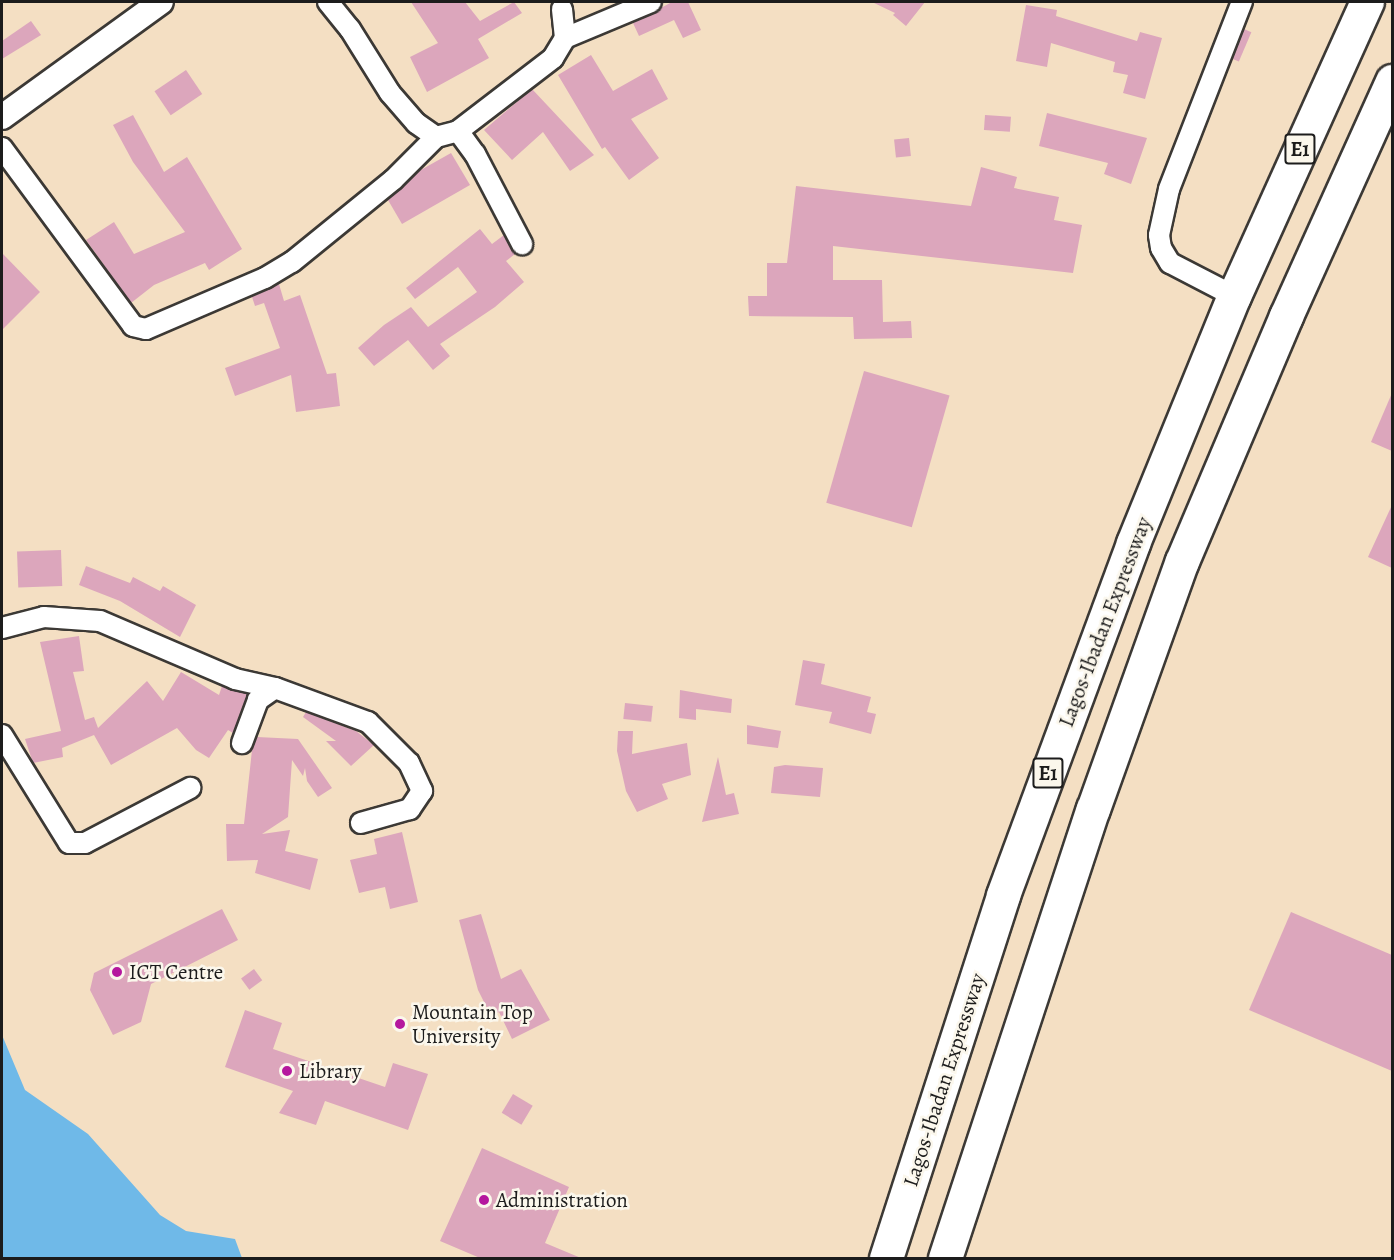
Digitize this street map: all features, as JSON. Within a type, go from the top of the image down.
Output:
[{"type":"highway","name":"Lagos-Ibadan Expressway","points":[[886,1258],[1003,896],[1133,543],[1234,296],[1367,2]]},
{"type":"highway","points":[[945,1258],[1093,809],[1182,561],[1286,316],[1392,81]]},
{"type":"street","points":[[2,117],[161,2]]},
{"type":"street","points":[[328,2],[350,29],[390,93],[416,123],[436,137]]},
{"type":"street","points":[[2,148],[133,326],[146,329],[265,278],[292,262],[393,180],[436,137],[458,131],[553,58],[565,38],[651,2]]},
{"type":"street","points":[[1234,296],[1170,263],[1161,248],[1159,235],[1168,189],[1242,2]]},
{"type":"street","points":[[562,9],[565,38]]},
{"type":"street","points":[[458,131],[475,154],[522,244]]},
{"type":"street","points":[[2,628],[44,617],[100,621],[235,678],[275,688],[368,722],[409,763],[422,791],[410,810],[361,823]]},
{"type":"street","points":[[242,743],[258,700],[275,688]]},
{"type":"street","points":[[2,735],[69,843],[85,843],[190,788]]},
{"type":"water","points":[[2,1035],[25,1090],[88,1134],[160,1215],[186,1231],[235,1239],[242,1258],[2,1258]]},
{"type":"building","points":[[411,2],[465,2],[480,21],[514,2],[522,13],[478,39],[489,58],[427,92],[410,57],[438,43]]},
{"type":"building","points":[[672,2],[688,2],[701,30],[683,38],[674,20],[639,36],[633,23]]},
{"type":"building","points":[[872,2],[925,2],[906,26],[893,15],[895,13]]},
{"type":"building","points":[[1026,5],[1057,10],[1056,16],[1137,41],[1140,32],[1162,38],[1145,99],[1123,93],[1128,75],[1113,72],[1115,62],[1051,43],[1047,67],[1016,61]]},
{"type":"building","points":[[31,21],[41,35],[2,59],[2,41]]},
{"type":"building","points":[[1244,29],[1251,32],[1239,62],[1231,58]]},
{"type":"building","points":[[591,55],[613,91],[652,69],[668,99],[631,119],[659,158],[629,180],[605,147],[602,149],[558,75]]},
{"type":"building","points":[[186,70],[202,94],[171,115],[154,91]]},
{"type":"building","points":[[532,89],[594,155],[570,171],[543,132],[512,160],[484,130]]},
{"type":"building","points":[[1047,113],[1147,138],[1131,184],[1104,174],[1108,163],[1039,146]]},
{"type":"building","points":[[133,115],[164,172],[187,157],[242,249],[209,270],[205,263],[154,285],[131,303],[86,240],[114,222],[134,254],[185,232],[133,162],[113,125]]},
{"type":"building","points":[[985,115],[1011,117],[1010,132],[984,130]]},
{"type":"building","points":[[909,138],[911,156],[896,157],[894,140]]},
{"type":"building","points":[[451,153],[470,185],[402,224],[388,200],[419,171]]},
{"type":"building","points":[[981,167],[1017,177],[1014,188],[1059,197],[1054,220],[1082,225],[1073,273],[833,246],[833,280],[882,280],[883,322],[911,321],[912,338],[854,339],[853,317],[749,316],[748,296],[767,296],[767,263],[787,263],[796,186],[971,206]]},
{"type":"building","points":[[480,229],[492,244],[504,235],[515,254],[506,261],[524,282],[495,307],[440,344],[450,356],[433,370],[408,340],[374,366],[358,348],[384,325],[411,307],[428,327],[477,292],[458,267],[415,299],[406,288]]},
{"type":"building","points":[[2,253],[40,292],[2,330]]},
{"type":"building","points":[[279,284],[284,301],[300,295],[327,374],[336,373],[340,406],[296,412],[291,375],[235,396],[225,368],[280,348],[264,303],[255,306],[252,297]]},
{"type":"building","points":[[864,371],[950,396],[912,527],[826,503]]},
{"type":"building","points":[[1392,393],[1392,451],[1371,442]]},
{"type":"building","points":[[1392,505],[1392,568],[1368,557]]},
{"type":"building","points":[[61,550],[62,586],[18,588],[17,552]]},
{"type":"building","points":[[86,566],[130,583],[133,577],[160,591],[163,586],[196,605],[180,637],[120,601],[79,585]]},
{"type":"building","points":[[79,636],[84,671],[73,672],[85,720],[94,717],[98,728],[147,681],[163,701],[181,672],[219,695],[222,686],[248,694],[233,733],[228,730],[209,758],[196,750],[177,728],[111,765],[94,735],[62,748],[63,757],[33,763],[25,739],[61,731],[40,642]]},
{"type":"building","points":[[803,660],[825,664],[821,684],[871,697],[867,712],[876,714],[871,734],[829,723],[832,712],[795,705]]},
{"type":"building","points":[[680,690],[732,699],[731,713],[696,709],[696,720],[679,718]]},
{"type":"building","points":[[625,703],[653,706],[651,722],[623,719]]},
{"type":"building","points":[[306,712],[356,731],[374,745],[351,766],[326,741],[336,741],[303,717]]},
{"type":"building","points":[[747,725],[781,731],[778,748],[747,744]]},
{"type":"building","points":[[618,731],[633,731],[632,754],[687,743],[691,775],[662,784],[668,799],[637,812],[626,791],[617,751]]},
{"type":"building","points":[[257,737],[298,739],[332,788],[318,797],[307,781],[305,768],[303,776],[292,760],[288,817],[262,834],[290,830],[285,851],[318,859],[310,890],[255,873],[258,860],[227,861],[226,824],[244,824],[252,750]]},
{"type":"building","points":[[718,757],[726,795],[734,793],[739,814],[702,822]]},
{"type":"building","points":[[785,765],[823,768],[820,797],[771,793],[774,767]]},
{"type":"building","points":[[402,832],[418,902],[390,909],[385,887],[359,893],[350,860],[377,854],[374,839]]},
{"type":"building","name":"ICT Centre","points":[[222,909],[238,940],[151,984],[141,1022],[113,1035],[90,990],[94,973]]},
{"type":"building","points":[[1291,912],[1392,955],[1392,1071],[1249,1010]]},
{"type":"building","points":[[481,914],[501,979],[521,969],[550,1020],[512,1039],[499,1012],[491,1016],[478,990],[459,920]]},
{"type":"building","points":[[254,969],[262,980],[249,990],[241,978]]},
{"type":"building","name":"Library","points":[[245,1010],[282,1023],[273,1049],[385,1087],[393,1063],[428,1074],[408,1130],[325,1101],[316,1125],[279,1113],[293,1091],[225,1067]]},
{"type":"building","points":[[513,1094],[533,1106],[521,1125],[502,1113]]},
{"type":"building","name":"Administration","points":[[482,1148],[569,1187],[545,1243],[581,1258],[480,1258],[440,1241]]},
{"type":"place","name":"ICT Centre","points":[[117,972]]},
{"type":"place","name":"Mountain Top University","points":[[400,1024]]},
{"type":"place","name":"Library","points":[[287,1071]]},
{"type":"place","name":"Administration","points":[[484,1200]]}]
